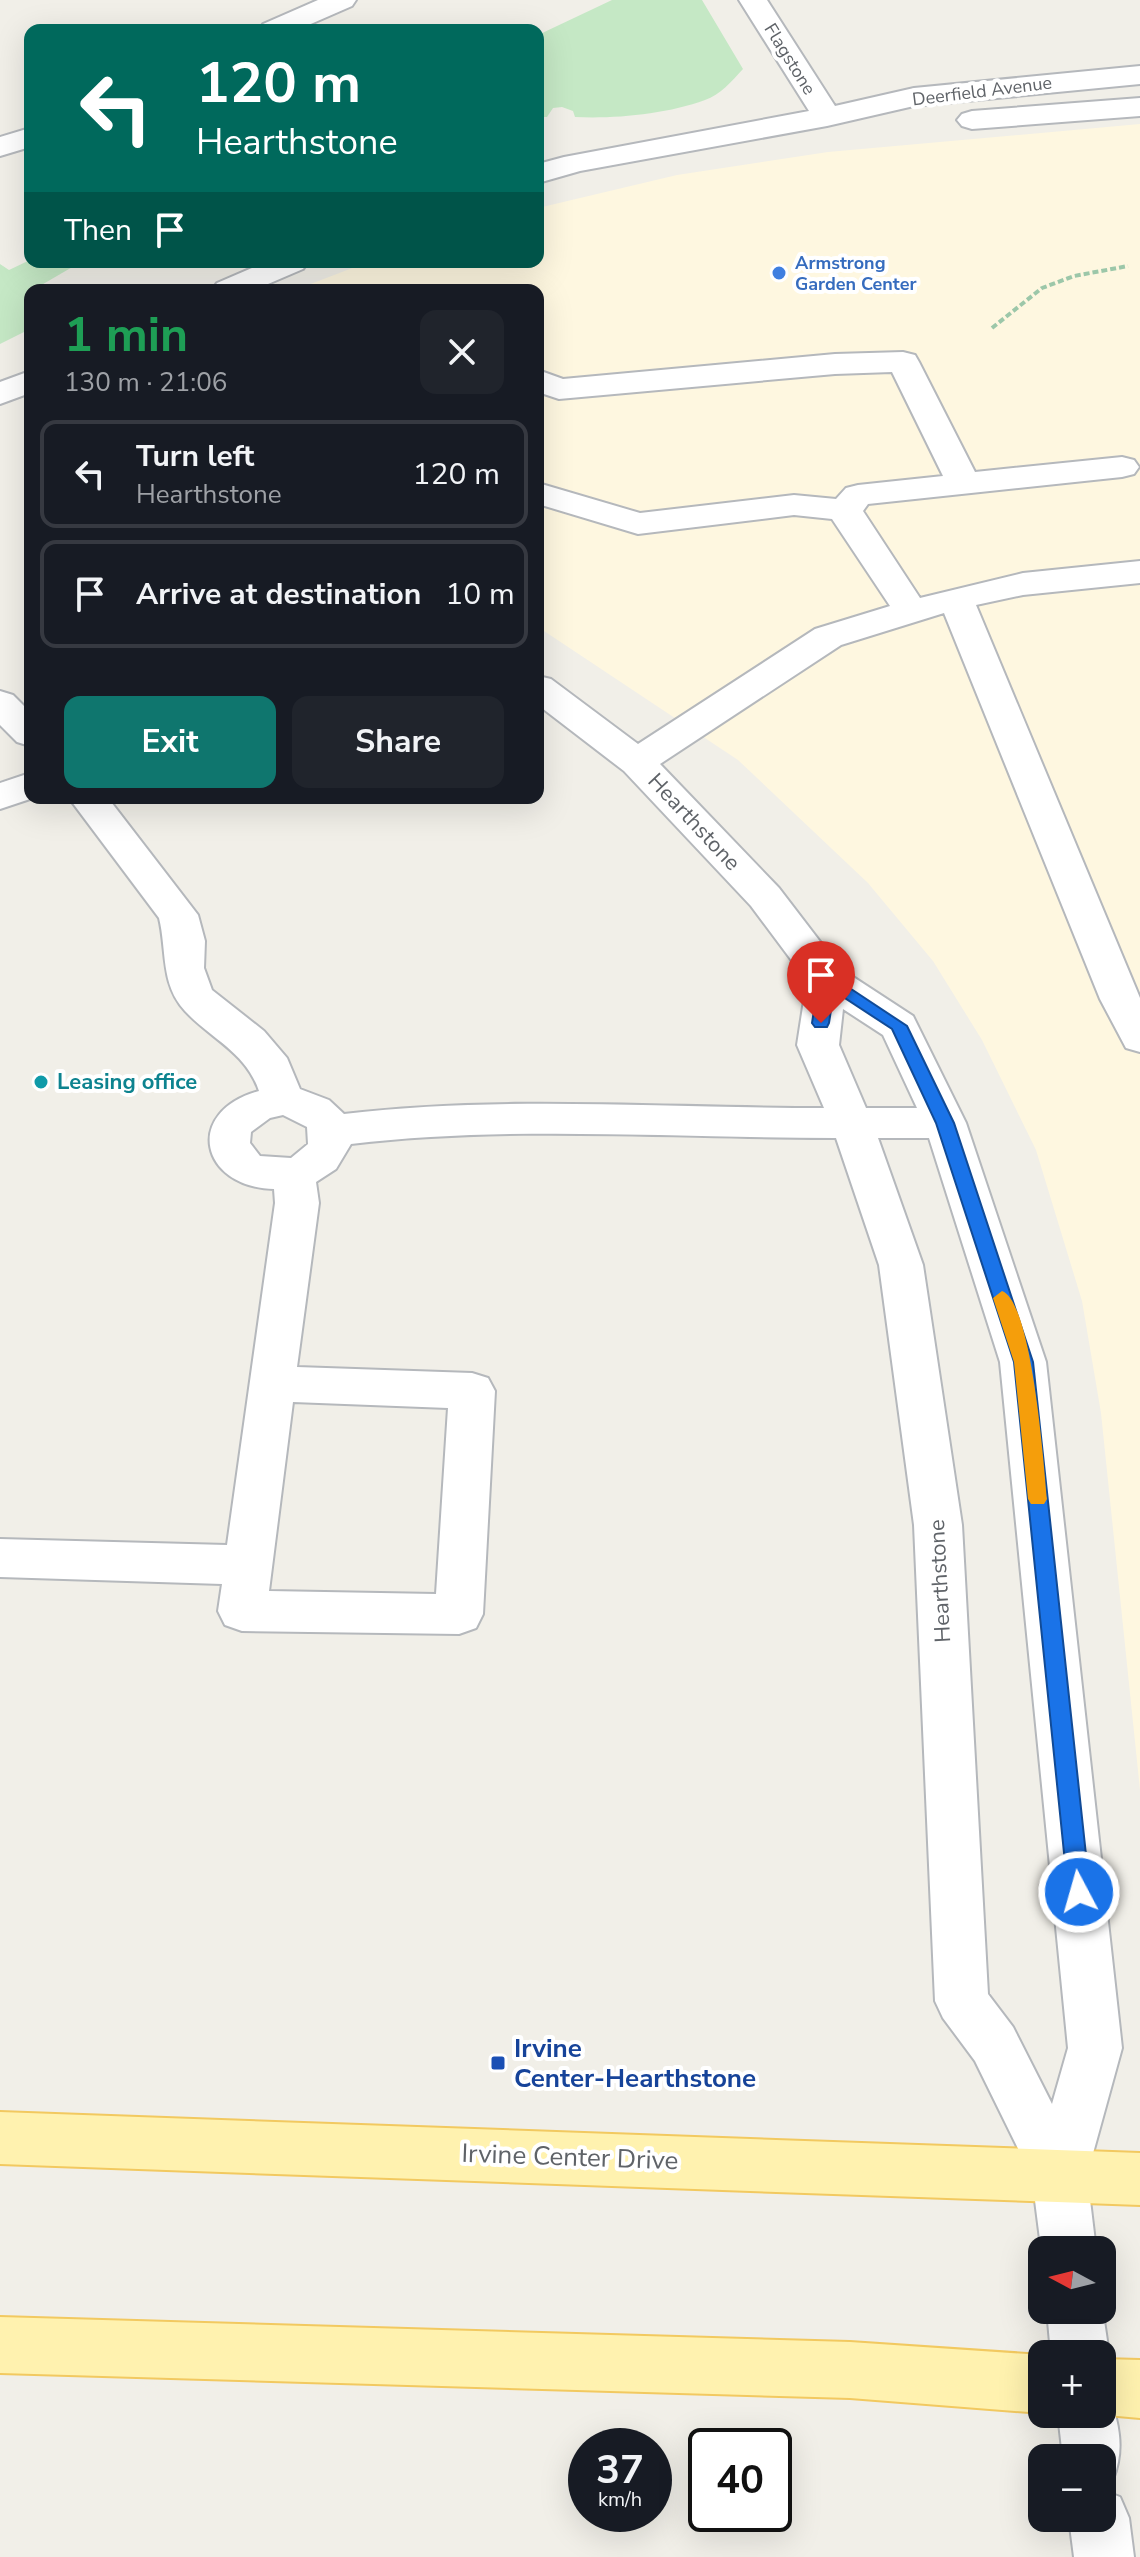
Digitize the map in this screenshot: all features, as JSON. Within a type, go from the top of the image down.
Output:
[{"type":"main road","name":"Irvine Center Drive","points":[[0,2138],[1140,2179]]},
{"type":"main road","points":[[0,2345],[860,2371],[1028,2383]]},
{"type":"main road","points":[[1116,2388],[1140,2389]]},
{"type":"street","points":[[287,24],[342,0]]},
{"type":"street","name":"Flagstone","points":[[753,0],[827,117]]},
{"type":"street","name":"Deerfield Avenue","points":[[544,172],[575,163],[827,117],[914,97],[1140,75]]},
{"type":"street","name":"Deerfield Avenue","points":[[827,117],[930,124],[1140,107]]},
{"type":"street","points":[[0,147],[24,139]]},
{"type":"street","points":[[242,284],[278,268]]},
{"type":"street","points":[[544,383],[559,389],[835,364],[903,362],[964,484]]},
{"type":"street","points":[[0,394],[24,384]]},
{"type":"street","points":[[845,510],[858,495],[1122,467]]},
{"type":"street","points":[[544,495],[638,524],[794,505],[845,510]]},
{"type":"street","points":[[845,510],[911,611]]},
{"type":"street","points":[[637,762],[828,637],[956,598],[1023,584],[1140,572]]},
{"type":"street","points":[[956,598],[1120,999],[1140,1038]]},
{"type":"street","name":"Hearthstone","points":[[544,692],[637,762],[765,897],[827,979],[899,1026],[945,1123],[1023,1362],[1095,2048],[1059,2175]]},
{"type":"street","points":[[0,703],[24,728]]},
{"type":"street","points":[[0,797],[24,787]]},
{"type":"street","points":[[93,804],[178,915],[185,941],[184,968],[198,1000],[249,1041],[272,1068],[283,1100]]},
{"type":"street","name":"Hearthstone","points":[[827,979],[818,1045],[852,1124],[901,1265],[938,1525],[962,2001],[994,2044],[1059,2175],[1066,2236]]},
{"type":"street","points":[[265,1102],[301,1102],[315,1109],[331,1131],[330,1144],[323,1157],[311,1167],[294,1173],[258,1173],[243,1166],[227,1144],[236,1118],[265,1102]]},
{"type":"street","points":[[331,1131],[387,1123],[544,1116],[852,1124],[945,1123]]},
{"type":"street","points":[[272,1384],[472,1391],[459,1614],[242,1611],[272,1384],[297,1203],[294,1173]]},
{"type":"street","points":[[0,1558],[248,1565]]},
{"type":"street","points":[[1101,2532],[1104,2557]]},
{"type":"path","points":[[992,328],[1042,288],[1074,276],[1128,266]]},
{"type":"shaded area","points":[[1140,124],[1140,1790],[1101,1413],[1082,1301],[1036,1150],[982,1040],[933,961],[868,883],[738,760],[544,631],[544,284],[311,284],[352,268],[544,268],[544,207],[677,175],[828,152]]},
{"type":"green space","points":[[612,0],[702,0],[743,69],[716,95],[674,109],[624,116],[575,117],[573,111],[562,107],[553,108],[544,117],[544,32]]},
{"type":"green space","points":[[24,263],[24,268],[71,268],[43,284],[24,284],[24,332],[0,344],[0,264],[9,270]]},
{"type":"slow traffic","points":[[1002,1298],[1023,1362],[1038,1499]]},
{"type":"place","name":"Armstrong Garden Center","points":[[779,273]]},
{"type":"place","name":"Leasing office","points":[[41,1082]]},
{"type":"place","name":"Irvine Center-Hearthstone","points":[[498,2063]]},
{"type":"route","points":[[821,1023],[827,979],[899,1026],[945,1123],[1023,1362],[1079,1892]]}]
